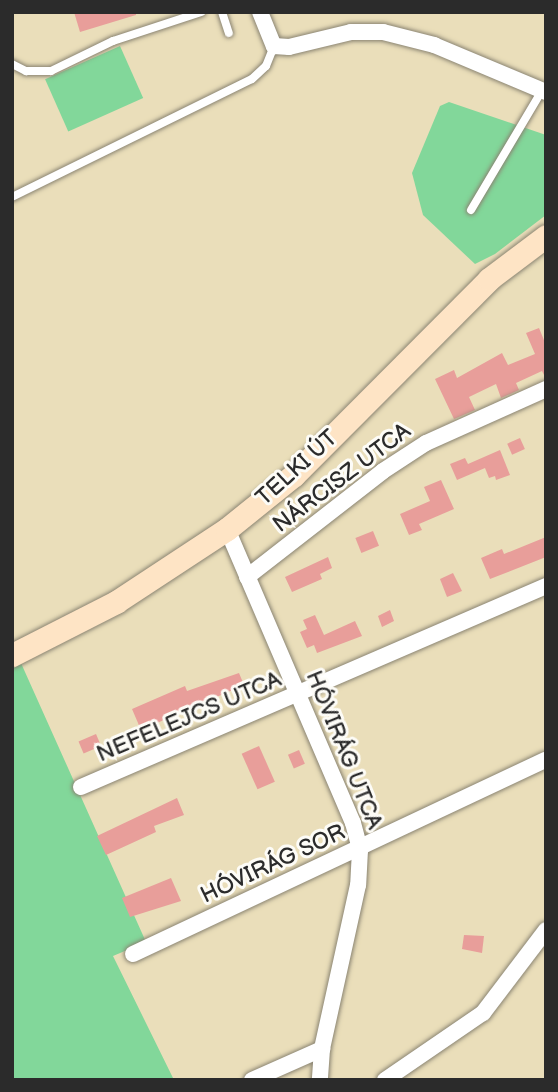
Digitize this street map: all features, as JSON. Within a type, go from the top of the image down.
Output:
[{"type":"main road","name":"TELKI ÚT","points":[[12,655],[116,602],[227,529],[294,475],[489,279],[546,236]]},
{"type":"street","points":[[260,12],[274,46],[289,47],[351,32],[383,32],[434,46],[543,92]]},
{"type":"street","name":"NÁRCISZ UTCA","points":[[247,577],[415,450],[463,424],[546,389]]},
{"type":"street","name":"HÓVIRÁG UTCA","points":[[227,529],[354,823],[360,850],[348,936],[322,1049],[320,1080]]},
{"type":"street","name":"NEFELEJCS UTCA","points":[[81,787],[297,696],[546,586]]},
{"type":"street","name":"HÓVIRÁG SOR","points":[[133,954],[360,850],[381,835],[546,760]]},
{"type":"street","points":[[385,1080],[483,1013],[546,930]]},
{"type":"street","points":[[252,1080],[322,1049]]},
{"type":"lane","points":[[12,64],[35,72],[51,71],[114,41],[201,12]]},
{"type":"lane","points":[[222,12],[229,33]]},
{"type":"lane","points":[[12,197],[252,79],[266,66],[274,46]]},
{"type":"lane","points":[[471,210],[543,92]]},
{"type":"green space","points":[[120,46],[143,98],[68,131],[45,79]]},
{"type":"green space","points":[[449,102],[546,135],[546,215],[495,254],[475,264],[423,215],[412,173],[440,106]]},
{"type":"green space","points":[[12,643],[146,942],[113,956],[174,1080],[12,1080]]},
{"type":"building","points":[[74,12],[136,12],[136,15],[80,32]]},
{"type":"building","points":[[539,328],[546,345],[546,379],[542,371],[516,383],[519,390],[501,398],[496,384],[469,397],[475,410],[454,419],[435,379],[454,370],[457,378],[502,353],[508,365],[535,354],[526,333]]},
{"type":"building","points":[[520,438],[525,449],[512,455],[507,444]]},
{"type":"building","points":[[500,450],[510,475],[496,480],[495,476],[489,478],[485,468],[457,480],[450,464],[465,458],[468,464]]},
{"type":"building","points":[[441,480],[454,509],[419,524],[422,530],[409,535],[400,514],[430,501],[424,487]]},
{"type":"building","points":[[373,531],[379,546],[361,553],[355,538]]},
{"type":"building","points":[[546,537],[546,557],[490,579],[481,558],[502,549],[504,554]]},
{"type":"building","points":[[328,557],[332,568],[320,574],[322,579],[292,592],[285,577]]},
{"type":"building","points":[[453,573],[462,591],[447,597],[440,579]]},
{"type":"building","points":[[390,610],[394,621],[382,627],[378,616]]},
{"type":"building","points":[[315,615],[324,635],[355,621],[362,636],[317,653],[314,645],[307,648],[300,632],[307,629],[303,620]]},
{"type":"building","points":[[239,673],[244,685],[141,730],[132,709],[185,686],[187,691]]},
{"type":"building","points":[[96,734],[101,746],[84,753],[79,741]]},
{"type":"building","points":[[259,746],[275,782],[258,789],[242,754]]},
{"type":"building","points":[[299,750],[305,764],[294,768],[288,755]]},
{"type":"building","points":[[177,798],[184,815],[154,826],[156,832],[106,855],[97,836]]},
{"type":"building","points":[[171,878],[181,901],[130,917],[122,898]]},
{"type":"building","points":[[464,935],[484,936],[482,953],[462,949]]}]
